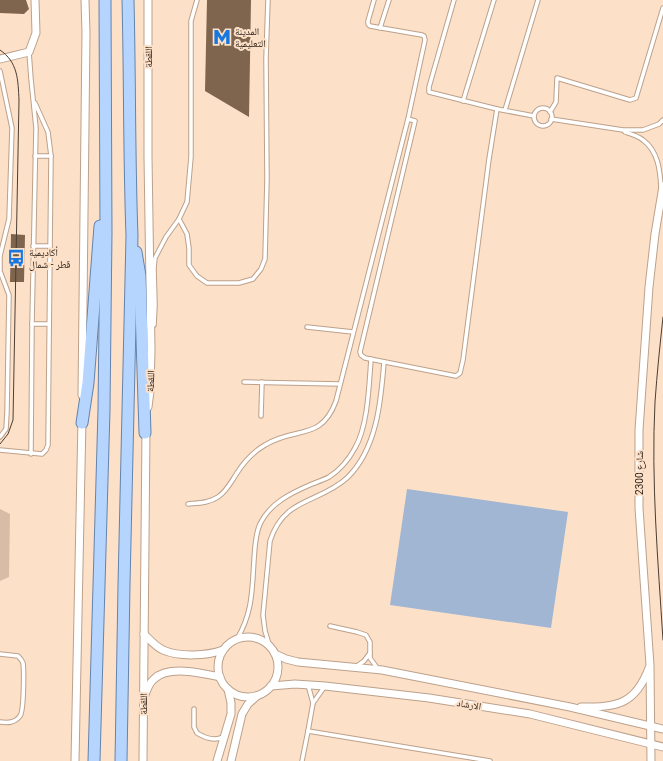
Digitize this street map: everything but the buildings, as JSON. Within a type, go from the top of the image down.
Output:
[{"type":"main road","points":[[94,761],[104,410],[106,160],[105,0]]},
{"type":"main road","name":"اللقطة","points":[[121,761],[132,236],[128,0]]},
{"type":"main road","points":[[82,423],[88,383],[106,160]]},
{"type":"main road","points":[[132,236],[140,276],[146,433]]},
{"type":"street","points":[[0,59],[31,49],[36,33],[35,0]]},
{"type":"street","points":[[75,761],[82,423],[86,33],[85,0]]},
{"type":"street","name":"اللقطة","points":[[144,761],[143,699],[146,433],[150,390],[151,350],[148,157],[148,0]]},
{"type":"street","name":"شارع 2300","points":[[651,761],[650,664],[639,508],[639,430],[649,287],[663,186]]},
{"type":"street","points":[[144,634],[156,646],[171,653],[202,655],[214,653],[223,650],[237,639],[246,637],[263,641],[275,654],[277,662],[275,678],[271,686],[248,704],[242,714],[232,760]]},
{"type":"street","points":[[223,650],[218,663],[220,677],[228,689],[235,694],[242,696],[259,694]]},
{"type":"street","name":"الارشاد","points":[[275,654],[298,662],[378,669],[570,707],[663,729]]},
{"type":"street","name":"الارشاد","points":[[570,707],[609,706],[619,704],[628,699],[641,685],[650,664]]},
{"type":"street","points":[[143,699],[154,679],[166,673],[190,672],[220,677]]},
{"type":"street","name":"الارشاد","points":[[271,686],[325,686],[429,698],[530,714],[663,747]]},
{"type":"street","points":[[217,761],[218,746],[225,736],[231,714],[231,703],[228,689]]},
{"type":"lane","points":[[151,350],[155,304],[155,258],[166,237],[179,219],[187,202],[191,157],[191,20],[197,0]]},
{"type":"lane","points":[[179,219],[187,234],[189,265],[197,276],[207,283],[238,283],[253,279],[261,269],[265,259],[268,179],[266,58],[268,0]]},
{"type":"lane","points":[[188,504],[204,502],[218,497],[246,461],[264,445],[320,426],[333,411],[408,119],[425,40],[424,36],[370,26],[368,21],[374,0]]},
{"type":"lane","points":[[380,28],[389,0]]},
{"type":"lane","points":[[454,0],[428,89],[429,92],[432,94],[497,109],[534,116]]},
{"type":"lane","points":[[463,101],[494,0]]},
{"type":"lane","points":[[505,110],[538,0]]},
{"type":"lane","points":[[550,112],[547,109],[540,108],[534,116],[536,122],[541,125],[548,124],[551,119],[550,112],[556,102],[557,78],[630,100],[636,98],[663,8]]},
{"type":"lane","points":[[31,49],[30,79],[34,100],[36,128],[31,454]]},
{"type":"lane","points":[[0,71],[12,128],[9,219],[0,256],[0,271],[9,295],[6,428],[0,437]]},
{"type":"lane","points":[[0,450],[42,454],[48,445],[48,324],[51,156],[48,132],[34,100]]},
{"type":"lane","points":[[408,119],[415,121],[361,355],[363,357],[384,362],[456,376],[462,371],[470,320],[489,158],[497,109]]},
{"type":"lane","points":[[551,119],[622,130],[643,130],[659,124],[663,120]]},
{"type":"lane","points":[[622,130],[643,139],[654,154],[659,164],[661,196]]},
{"type":"lane","points":[[35,156],[51,156]]},
{"type":"lane","points":[[33,246],[50,246]]},
{"type":"lane","points":[[32,324],[48,324]]},
{"type":"lane","points":[[307,327],[353,332]]},
{"type":"lane","points":[[237,639],[244,628],[250,606],[255,544],[260,525],[266,514],[274,505],[295,491],[328,477],[340,469],[350,457],[356,447],[364,424],[371,359]]},
{"type":"lane","points":[[270,647],[265,630],[263,615],[270,541],[273,532],[284,515],[291,509],[335,486],[346,478],[357,466],[372,438],[375,427],[384,362]]},
{"type":"lane","points":[[244,382],[340,384]]},
{"type":"lane","points":[[261,416],[262,382]]},
{"type":"lane","points":[[330,626],[366,635],[370,642],[372,662],[378,669]]},
{"type":"lane","points":[[356,667],[364,661],[370,653]]},
{"type":"lane","points":[[0,654],[15,655],[20,657],[23,663],[23,706],[21,714],[16,720],[12,722],[0,722]]},
{"type":"lane","points":[[308,685],[313,703]]},
{"type":"lane","points":[[302,761],[313,703],[325,686]]},
{"type":"lane","points":[[194,709],[194,727],[198,735],[211,739],[220,739],[225,736]]},
{"type":"lane","points":[[308,731],[490,761]]},
{"type":"lane","points":[[211,739],[218,746]]},
{"type":"shaded area","points":[[0,509],[10,514],[9,577],[0,581]]},
{"type":"water","points":[[407,489],[568,512],[551,628],[390,605]]},
{"type":"tram line","points":[[0,50],[6,55],[14,66],[19,100],[13,420],[8,434],[0,444]]},
{"type":"tram line","points":[[663,317],[655,402],[654,432],[656,521],[663,640]]},
{"type":"place","name":"المدينة التعليمية","points":[[222,37]]},
{"type":"place","name":"أكاديمية قطر - شمال","points":[[16,258]]}]
